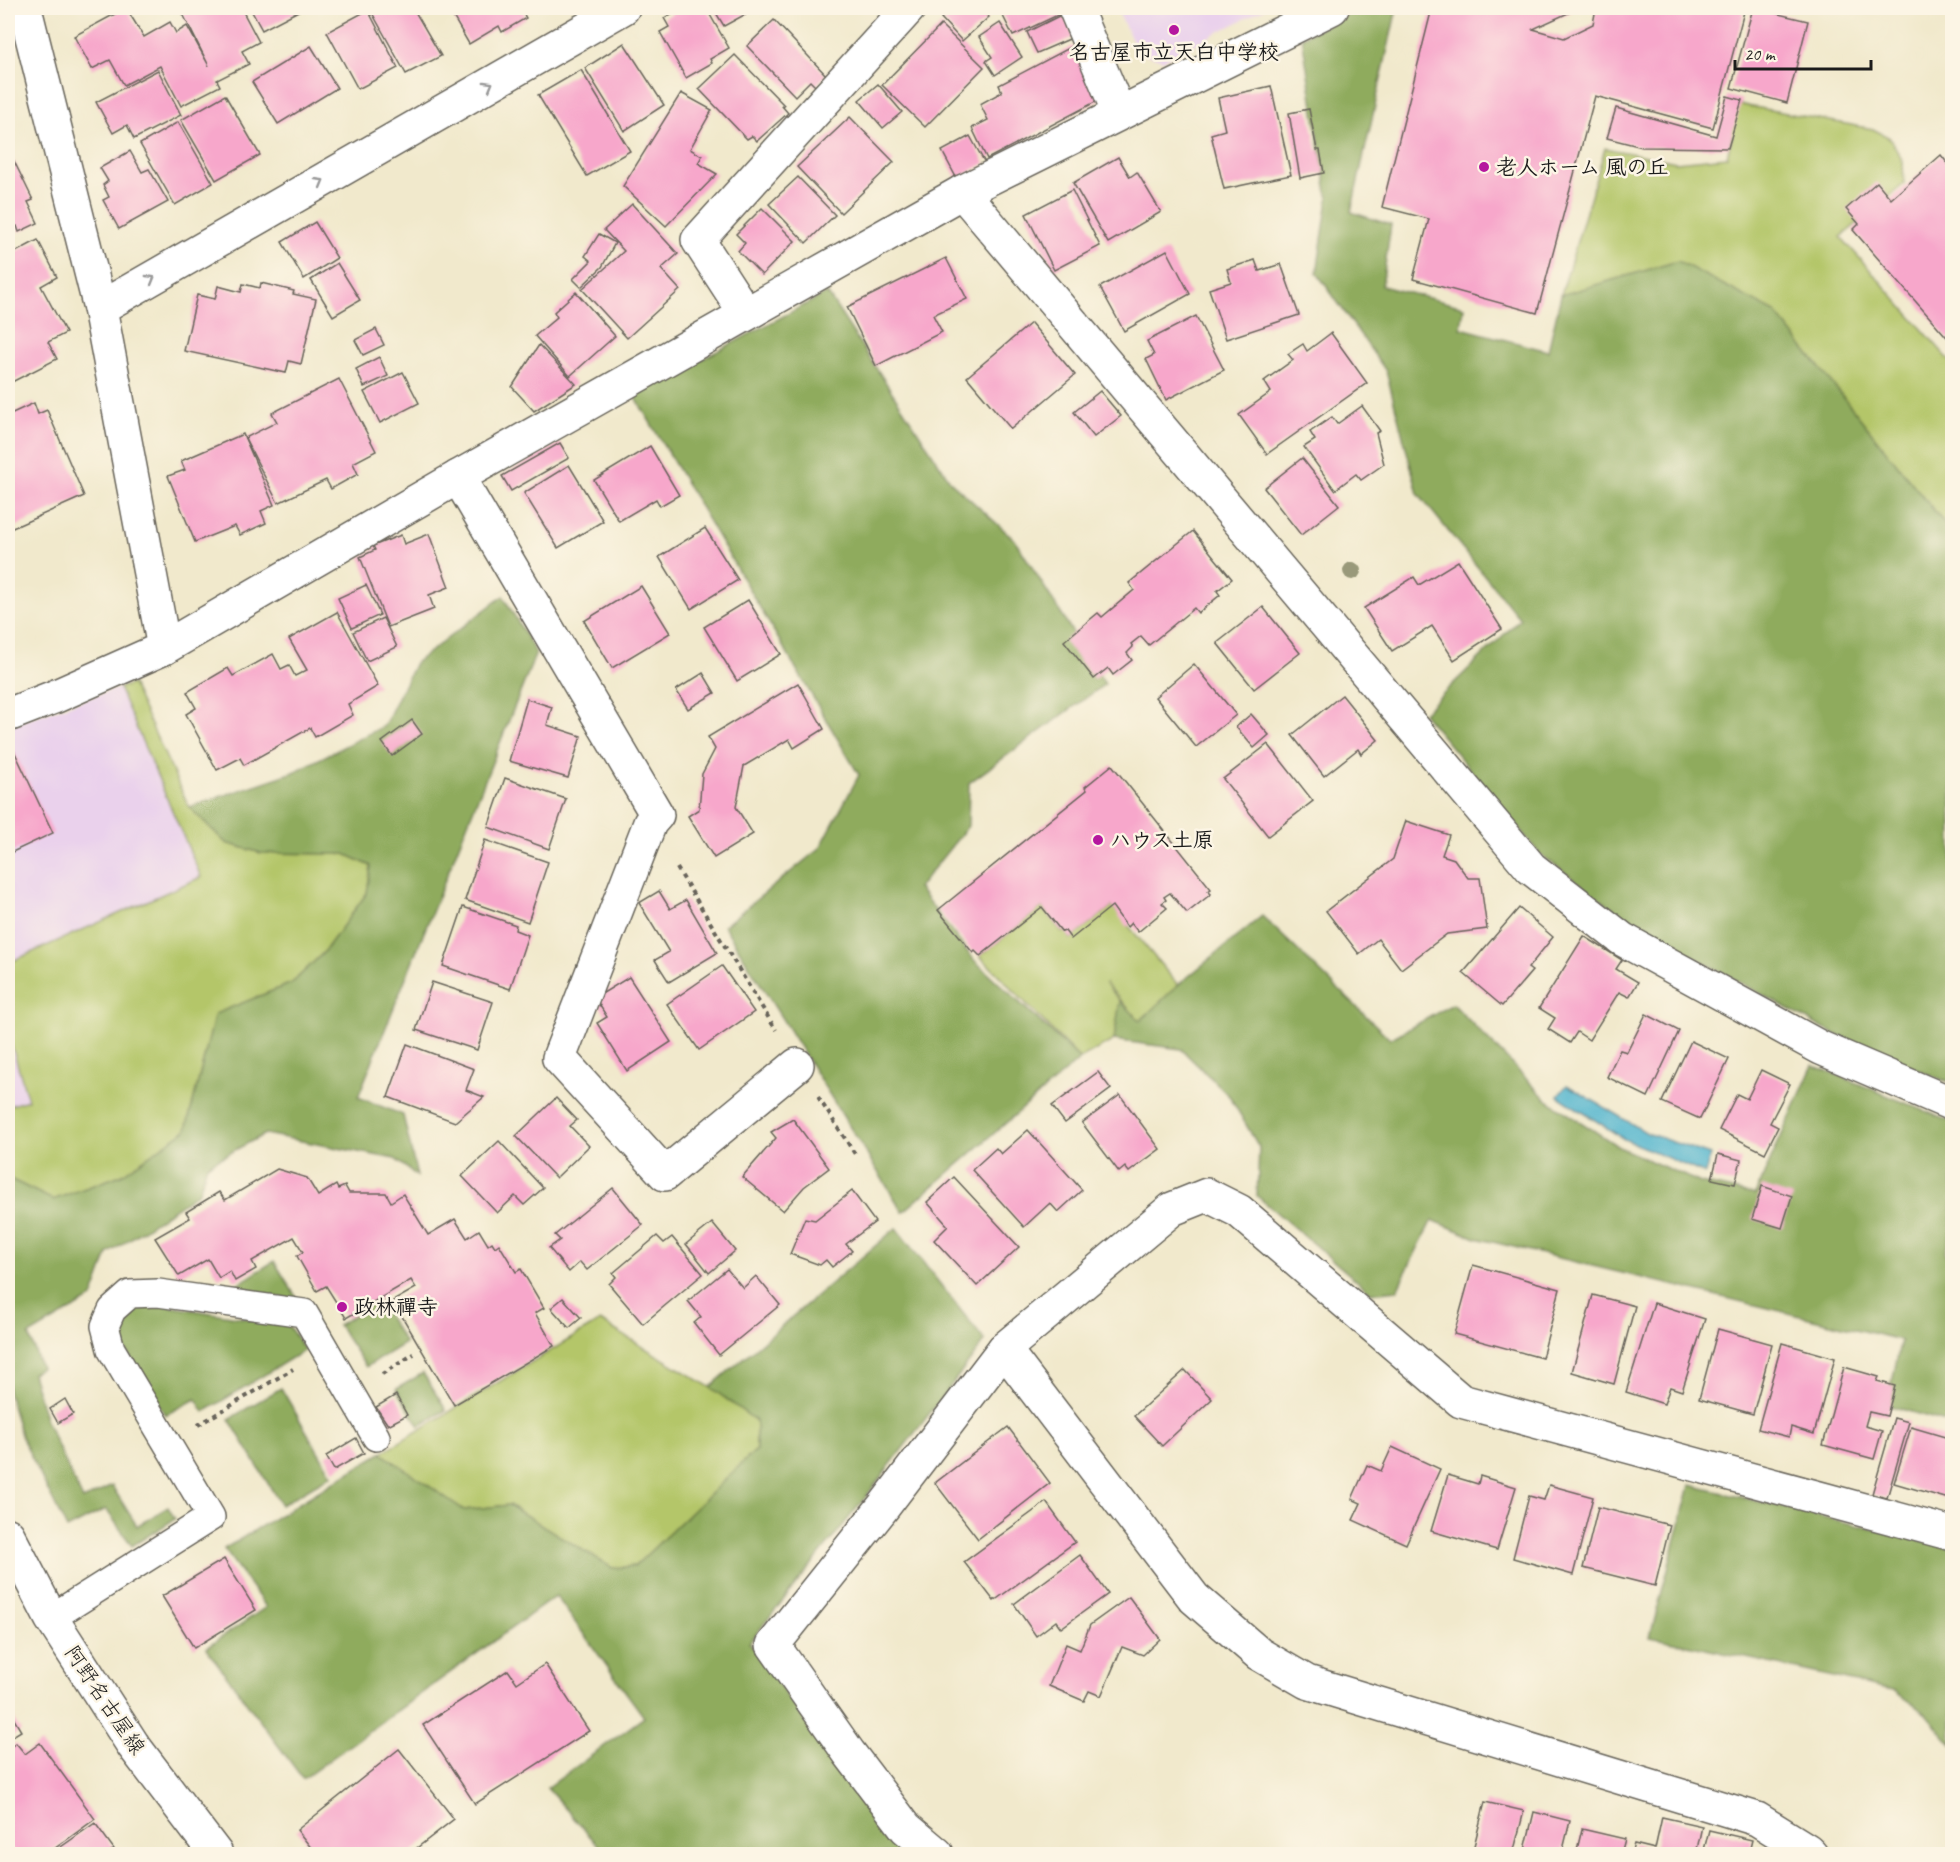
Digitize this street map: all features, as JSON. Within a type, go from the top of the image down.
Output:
[{"type":"street","points":[[100,308],[623,8]]},
{"type":"street","points":[[746,314],[698,240],[909,8]]},
{"type":"street","points":[[1076,8],[1119,113]]},
{"type":"street","points":[[8,715],[164,648],[458,477],[962,192],[1332,8]]},
{"type":"street","points":[[23,12],[100,308],[164,648]]},
{"type":"street","points":[[962,192],[1531,868],[1622,939],[1821,1048],[1953,1104]]},
{"type":"street","points":[[458,477],[657,815],[650,824],[559,1058],[665,1174],[797,1065]]},
{"type":"street","points":[[937,1854],[906,1828],[849,1753],[773,1645],[884,1506],[1004,1349],[1172,1209],[1207,1195],[1239,1211],[1461,1401],[1953,1534]]},
{"type":"street","points":[[1004,1349],[1194,1598],[1259,1654],[1307,1682],[1757,1819],[1811,1854]]},
{"type":"street","name":"阿野名古屋線","points":[[8,1535],[51,1618],[134,1745],[216,1854]]},
{"type":"lane","points":[[51,1618],[211,1517],[111,1349],[105,1326],[112,1310],[130,1294],[158,1293],[304,1313],[375,1437]]},
{"type":"path","points":[[650,824],[797,1065],[857,1157]]},
{"type":"path","points":[[167,1444],[326,1350]]},
{"type":"shaded area","name":"名古屋市立天白中学校","points":[[1116,8],[1266,8],[1163,60],[1138,52]]},
{"type":"shaded area","points":[[119,688],[201,877],[8,963],[8,726]]},
{"type":"shaded area","points":[[8,1033],[29,1100],[8,1106]]},
{"type":"green space","points":[[1361,8],[1397,8],[1351,212],[1391,225],[1382,286],[1464,307],[1461,328],[1548,351],[1561,295],[1678,261],[1775,312],[1952,533],[1952,1084],[1826,1030],[1633,923],[1540,854],[1423,713],[1520,619],[1418,494],[1386,371],[1317,273],[1328,199],[1302,37]]},
{"type":"green space","points":[[1732,103],[1873,129],[1890,138],[1903,162],[1904,184],[1841,237],[1952,363],[1952,533],[1775,312],[1678,261],[1561,295],[1605,148],[1676,162],[1727,157],[1732,136],[1724,132]]},
{"type":"green space","points":[[827,293],[951,482],[1015,540],[1105,684],[969,783],[968,826],[918,888],[974,960],[1080,1059],[903,1212],[724,926],[820,848],[859,775],[634,395]]},
{"type":"green space","points":[[503,596],[536,653],[358,1097],[403,1115],[417,1176],[395,1159],[265,1134],[207,1165],[199,1192],[108,1254],[92,1298],[29,1335],[41,1368],[32,1373],[46,1421],[83,1500],[112,1486],[137,1526],[168,1507],[175,1519],[132,1546],[106,1509],[67,1529],[22,1438],[8,1393],[8,1178],[53,1200],[121,1175],[186,1130],[215,1014],[292,983],[324,952],[367,893],[371,866],[345,854],[261,853],[226,843],[189,807],[294,772],[384,726],[415,663]]},
{"type":"green space","points":[[132,684],[189,807],[226,843],[261,853],[345,854],[371,866],[367,893],[324,952],[292,983],[215,1014],[186,1130],[121,1175],[53,1200],[8,1178],[8,1106],[28,1100],[8,1033],[8,963],[201,877],[119,688]]},
{"type":"green space","points":[[1112,906],[1178,985],[1140,1021],[1105,983],[1120,1001],[1114,1040],[1080,1059],[980,956],[1042,907],[1062,932],[1065,931],[1071,939]]},
{"type":"green space","points":[[1262,916],[1390,1039],[1453,1004],[1547,1100],[1619,1147],[1701,1183],[1755,1195],[1813,1065],[1952,1122],[1952,1230],[1945,1251],[1952,1266],[1952,1424],[1887,1405],[1901,1340],[1476,1238],[1432,1220],[1397,1290],[1371,1293],[1257,1196],[1259,1147],[1230,1097],[1181,1049],[1114,1040],[1120,1001],[1140,1021],[1178,985]]},
{"type":"green space","points":[[896,1228],[985,1341],[861,1503],[749,1643],[855,1791],[894,1841],[909,1854],[606,1854],[547,1788],[644,1717],[556,1596],[303,1779],[206,1648],[266,1607],[224,1549],[381,1453],[464,1510],[509,1505],[612,1568],[635,1566],[756,1450],[756,1421],[710,1387]]},
{"type":"green space","points":[[274,1261],[298,1300],[229,1290]]},
{"type":"green space","points":[[378,1300],[405,1343],[366,1367],[338,1325]]},
{"type":"green space","points":[[155,1304],[288,1325],[305,1350],[204,1412],[196,1399],[165,1415],[123,1346],[119,1332],[124,1317],[137,1307]]},
{"type":"green space","points":[[600,1321],[710,1387],[756,1421],[756,1450],[635,1566],[612,1568],[509,1505],[464,1510],[381,1453]]},
{"type":"green space","points":[[423,1373],[446,1410],[419,1426],[396,1389]]},
{"type":"green space","points":[[281,1388],[332,1475],[281,1505],[229,1419]]},
{"type":"green space","points":[[1690,1485],[1952,1548],[1952,1744],[1926,1714],[1893,1690],[1650,1637]]},
{"type":"water","points":[[1567,1085],[1647,1133],[1710,1155],[1705,1174],[1624,1139],[1558,1096]]},
{"type":"building","points":[[126,8],[144,37],[170,22],[176,33],[187,26],[209,66],[182,12],[192,8],[241,8],[259,42],[242,51],[249,64],[217,80],[220,86],[181,106],[160,66],[124,85],[110,60],[92,69],[74,36]]},
{"type":"building","points":[[250,8],[304,8],[262,30]]},
{"type":"building","points":[[413,8],[441,56],[406,74],[370,9]]},
{"type":"building","points":[[448,8],[533,8],[523,13],[526,18],[502,32],[499,26],[469,44]]},
{"type":"building","points":[[682,8],[706,8],[729,48],[710,59],[712,63],[686,78],[660,32],[669,27],[664,18]]},
{"type":"building","points":[[713,8],[757,8],[724,26]]},
{"type":"building","points":[[952,8],[980,8],[989,17],[962,41],[941,18]]},
{"type":"building","points":[[999,8],[1057,8],[1060,14],[1013,36]]},
{"type":"building","name":"老人ホーム 風の丘","points":[[1432,8],[1579,8],[1533,29],[1564,38],[1593,24],[1596,8],[1745,8],[1713,128],[1595,96],[1537,313],[1413,279],[1429,219],[1382,207]]},
{"type":"building","points":[[1753,8],[1808,21],[1787,103],[1731,88]]},
{"type":"building","points":[[368,10],[398,68],[358,89],[327,32]]},
{"type":"building","points":[[1063,14],[1074,37],[1037,53],[1027,32]]},
{"type":"building","points":[[774,20],[826,75],[815,86],[810,81],[795,96],[747,46]]},
{"type":"building","points":[[1000,23],[1022,57],[995,75],[986,61],[992,57],[979,37]]},
{"type":"building","points":[[941,25],[984,67],[925,127],[882,85]]},
{"type":"building","points":[[624,43],[664,105],[624,131],[585,68]]},
{"type":"building","points":[[311,46],[337,88],[278,124],[252,82]]},
{"type":"building","points":[[1073,46],[1101,99],[987,159],[972,128],[988,120],[980,104],[1002,92],[999,85]]},
{"type":"building","points":[[735,55],[784,105],[782,106],[788,113],[757,141],[752,136],[747,139],[699,89]]},
{"type":"building","points":[[158,70],[181,115],[134,139],[127,125],[113,133],[96,102]]},
{"type":"building","points":[[581,70],[630,151],[587,176],[538,95]]},
{"type":"building","points":[[878,84],[902,112],[883,128],[859,100]]},
{"type":"building","points":[[1271,86],[1291,175],[1224,189],[1211,134],[1225,130],[1218,98]]},
{"type":"building","points":[[681,93],[712,110],[690,149],[702,156],[698,163],[717,174],[666,226],[623,186]]},
{"type":"building","points":[[225,95],[260,155],[216,180],[181,120]]},
{"type":"building","points":[[1727,96],[1742,100],[1728,148],[1642,147],[1607,138],[1616,108],[1716,136]]},
{"type":"building","points":[[8,97],[16,115],[8,120]]},
{"type":"building","points":[[1309,109],[1324,173],[1300,178],[1289,113]]},
{"type":"building","points":[[850,117],[894,162],[841,213],[797,167]]},
{"type":"building","points":[[178,122],[213,183],[175,205],[140,144]]},
{"type":"building","points":[[970,136],[985,163],[957,179],[942,151]]},
{"type":"building","points":[[130,151],[142,172],[149,169],[168,202],[119,229],[103,200],[109,197],[103,185],[108,181],[100,168]]},
{"type":"building","points":[[1941,155],[1952,169],[1952,343],[1853,230],[1859,224],[1846,209],[1877,182],[1891,199]]},
{"type":"building","points":[[1118,157],[1130,177],[1137,172],[1161,212],[1108,243],[1073,183]]},
{"type":"building","points":[[14,161],[33,200],[28,202],[38,223],[19,232],[17,226],[8,230],[8,164]]},
{"type":"building","points":[[798,177],[835,215],[806,243],[769,204]]},
{"type":"building","points":[[1072,190],[1100,246],[1054,270],[1026,214]]},
{"type":"building","points":[[632,204],[678,254],[661,269],[680,290],[627,338],[582,289],[624,251],[604,230]]},
{"type":"building","points":[[762,208],[795,241],[762,275],[738,251],[745,243],[736,234]]},
{"type":"building","points":[[315,222],[337,258],[304,279],[282,242]]},
{"type":"building","points":[[599,234],[615,243],[602,267],[581,287],[573,279],[591,261],[585,256]]},
{"type":"building","points":[[38,240],[57,277],[41,286],[66,333],[48,342],[57,359],[8,384],[8,256]]},
{"type":"building","points":[[1167,250],[1190,294],[1124,331],[1100,287]]},
{"type":"building","points":[[946,258],[967,299],[933,315],[942,332],[876,366],[847,307]]},
{"type":"building","points":[[1255,260],[1259,271],[1281,264],[1299,315],[1226,339],[1209,289],[1231,282],[1227,269]]},
{"type":"building","points":[[337,263],[360,300],[333,316],[311,280]]},
{"type":"building","points":[[261,283],[316,299],[301,364],[289,361],[286,373],[184,351],[197,295],[215,299],[218,286],[241,292],[243,284],[260,288]]},
{"type":"building","points":[[576,292],[615,336],[570,376],[535,336],[557,317],[554,312]]},
{"type":"building","points":[[1196,316],[1224,370],[1166,400],[1146,359],[1154,355],[1147,341]]},
{"type":"building","points":[[1031,323],[1075,375],[1011,429],[967,377]]},
{"type":"building","points":[[376,329],[384,345],[363,355],[355,340]]},
{"type":"building","points":[[1331,333],[1367,383],[1267,454],[1239,415],[1271,392],[1264,381],[1293,360],[1288,354],[1303,344],[1307,351]]},
{"type":"building","points":[[539,345],[576,384],[534,411],[512,387]]},
{"type":"building","points":[[379,357],[388,376],[364,387],[356,369]]},
{"type":"building","points":[[403,372],[419,403],[380,423],[364,392]]},
{"type":"building","points":[[339,379],[376,451],[353,463],[358,474],[331,489],[326,480],[278,503],[245,438],[277,422],[272,413]]},
{"type":"building","points":[[1100,391],[1121,416],[1094,437],[1074,412]]},
{"type":"building","points":[[34,403],[38,414],[47,410],[84,496],[8,530],[8,415]]},
{"type":"building","points":[[1362,406],[1380,431],[1376,433],[1384,464],[1361,480],[1356,474],[1335,490],[1304,447],[1315,440],[1310,432],[1332,417],[1337,424]]},
{"type":"building","points":[[243,434],[274,505],[261,511],[266,523],[240,535],[235,526],[195,542],[168,476],[185,470],[181,461]]},
{"type":"building","points":[[560,443],[569,458],[511,491],[502,476]]},
{"type":"building","points":[[650,446],[679,495],[660,506],[656,499],[619,521],[594,480]]},
{"type":"building","points":[[1302,458],[1339,505],[1301,535],[1264,488]]},
{"type":"building","points":[[569,465],[603,521],[558,548],[524,493]]},
{"type":"building","points":[[705,528],[738,580],[691,609],[659,557]]},
{"type":"building","points":[[1193,531],[1232,579],[1217,591],[1220,595],[1198,613],[1194,608],[1149,645],[1141,636],[1131,644],[1133,647],[1127,653],[1132,660],[1113,675],[1108,668],[1094,679],[1064,641],[1098,613],[1102,617],[1134,590],[1129,583]]},
{"type":"building","points":[[429,534],[449,587],[429,595],[434,609],[388,627],[360,557],[375,550],[373,546],[401,535],[404,544]]},
{"type":"building","points":[[1458,561],[1502,629],[1454,660],[1432,626],[1392,651],[1364,608],[1414,577],[1419,585]]},
{"type":"building","points":[[366,585],[380,615],[352,628],[338,598]]},
{"type":"building","points":[[641,586],[670,633],[612,668],[584,621]]},
{"type":"building","points":[[748,600],[781,654],[737,681],[704,627]]},
{"type":"building","points":[[1263,607],[1300,653],[1254,689],[1217,643]]},
{"type":"building","points":[[337,612],[378,686],[348,704],[353,715],[315,737],[310,728],[244,765],[240,758],[217,770],[186,714],[196,708],[187,692],[228,668],[233,676],[273,654],[281,669],[289,665],[295,676],[307,670],[289,639]]},
{"type":"building","points":[[383,618],[397,647],[367,661],[353,632]]},
{"type":"building","points":[[1194,664],[1236,715],[1196,747],[1155,697]]},
{"type":"building","points":[[703,673],[715,693],[688,709],[676,690]]},
{"type":"building","points":[[798,683],[824,729],[794,748],[789,739],[744,766],[736,807],[753,834],[714,858],[688,816],[699,809],[702,774],[715,749],[708,737]]},
{"type":"building","points":[[1342,695],[1378,740],[1361,754],[1358,749],[1324,776],[1292,735]]},
{"type":"building","points":[[527,699],[552,707],[547,725],[581,736],[568,778],[509,761]]},
{"type":"building","points":[[1251,714],[1269,735],[1254,748],[1236,727]]},
{"type":"building","points":[[412,720],[422,734],[392,756],[382,742]]},
{"type":"building","points":[[8,738],[53,833],[8,854]]},
{"type":"building","points":[[1268,744],[1313,801],[1268,836],[1223,779]]},
{"type":"building","name":"ハウス土原","points":[[1112,765],[1211,889],[1208,891],[1211,894],[1187,913],[1170,893],[1164,897],[1166,900],[1162,903],[1167,908],[1138,932],[1131,923],[1127,927],[1112,906],[1071,939],[1065,931],[1062,932],[1042,907],[980,956],[975,951],[973,953],[938,910],[1087,790],[1085,787]]},
{"type":"building","points":[[505,778],[566,799],[549,849],[488,827]]},
{"type":"building","points":[[1406,821],[1449,835],[1442,855],[1454,859],[1468,878],[1480,878],[1487,929],[1447,934],[1401,969],[1378,939],[1359,954],[1326,911],[1393,859]]},
{"type":"building","points":[[485,840],[548,862],[528,922],[465,900]]},
{"type":"building","points":[[659,891],[670,909],[686,900],[717,953],[669,982],[655,960],[669,952],[639,903]]},
{"type":"building","points":[[463,907],[516,925],[515,930],[528,935],[510,989],[443,966]]},
{"type":"building","points":[[1519,908],[1553,937],[1528,968],[1532,971],[1502,1006],[1463,973]]},
{"type":"building","points":[[1584,936],[1622,960],[1616,969],[1638,982],[1629,997],[1619,992],[1589,1040],[1577,1032],[1570,1043],[1548,1029],[1555,1018],[1539,1008]]},
{"type":"building","points":[[722,966],[754,1012],[699,1050],[667,1004]]},
{"type":"building","points":[[629,977],[671,1042],[627,1071],[597,1023],[607,1017],[595,998]]},
{"type":"building","points":[[432,982],[493,1002],[477,1050],[416,1030]]},
{"type":"building","points":[[1646,1014],[1679,1031],[1648,1097],[1607,1077],[1620,1050],[1627,1052]]},
{"type":"building","points":[[1691,1041],[1729,1059],[1700,1119],[1662,1102]]},
{"type":"building","points":[[407,1044],[474,1069],[466,1090],[484,1097],[455,1122],[388,1097]]},
{"type":"building","points":[[1761,1070],[1790,1084],[1770,1123],[1778,1127],[1765,1153],[1719,1130],[1737,1094],[1747,1099]]},
{"type":"building","points":[[1098,1072],[1111,1089],[1065,1123],[1052,1106]]},
{"type":"building","points":[[1120,1095],[1160,1149],[1129,1172],[1125,1167],[1119,1172],[1082,1123]]},
{"type":"building","points":[[556,1098],[577,1120],[570,1126],[589,1146],[556,1178],[516,1136]]},
{"type":"building","points":[[793,1119],[829,1168],[804,1187],[783,1211],[742,1177],[776,1138],[771,1132]]},
{"type":"building","points":[[1028,1130],[1082,1190],[1058,1212],[1050,1203],[1024,1227],[972,1170],[996,1148],[1001,1154]]},
{"type":"building","points":[[499,1141],[543,1188],[524,1205],[515,1196],[497,1213],[462,1176]]},
{"type":"building","points":[[1718,1154],[1741,1160],[1735,1184],[1712,1179]]},
{"type":"building","points":[[277,1169],[307,1178],[318,1196],[336,1185],[338,1189],[345,1186],[349,1193],[386,1193],[391,1202],[403,1194],[428,1235],[455,1219],[467,1238],[479,1230],[488,1245],[492,1242],[495,1247],[499,1244],[516,1272],[521,1269],[544,1308],[535,1313],[554,1346],[454,1405],[393,1301],[416,1288],[411,1280],[346,1318],[326,1286],[317,1291],[297,1256],[303,1252],[294,1237],[252,1261],[256,1269],[235,1281],[230,1271],[219,1278],[208,1259],[179,1276],[155,1238],[190,1218],[186,1212],[219,1192],[225,1200]]},
{"type":"building","points":[[954,1177],[1019,1247],[977,1286],[934,1240],[948,1226],[927,1202]]},
{"type":"building","points":[[1762,1186],[1792,1196],[1782,1228],[1752,1219]]},
{"type":"building","points":[[613,1188],[643,1225],[587,1270],[580,1262],[569,1272],[549,1248],[560,1240],[555,1235]]},
{"type":"building","points":[[852,1191],[875,1222],[846,1244],[852,1251],[832,1267],[826,1260],[820,1265],[790,1254],[805,1218],[815,1220]]},
{"type":"building","points":[[712,1223],[735,1251],[709,1273],[686,1244]]},
{"type":"building","points":[[657,1236],[664,1243],[672,1237],[703,1274],[643,1324],[609,1284],[616,1277],[613,1273]]},
{"type":"building","points":[[1473,1265],[1560,1289],[1542,1358],[1454,1334]]},
{"type":"building","points":[[727,1269],[743,1288],[756,1276],[780,1305],[719,1355],[694,1323],[701,1317],[688,1301]]},
{"type":"building","points":[[1593,1295],[1635,1306],[1614,1384],[1572,1372]]},
{"type":"building","points":[[563,1298],[581,1318],[569,1328],[551,1308]]},
{"type":"building","points":[[1654,1303],[1705,1319],[1682,1391],[1670,1387],[1664,1404],[1626,1392]]},
{"type":"building","points":[[1718,1329],[1772,1344],[1753,1414],[1699,1399]]},
{"type":"building","points":[[1782,1343],[1835,1358],[1814,1434],[1791,1427],[1789,1437],[1758,1429]]},
{"type":"building","points":[[1844,1367],[1879,1377],[1877,1381],[1895,1386],[1887,1416],[1869,1412],[1865,1426],[1882,1431],[1874,1459],[1823,1445]]},
{"type":"building","points":[[1185,1370],[1212,1399],[1162,1446],[1134,1416]]},
{"type":"building","points":[[396,1395],[407,1415],[388,1425],[376,1407]]},
{"type":"building","points":[[65,1399],[73,1414],[58,1423],[50,1409]]},
{"type":"building","points":[[1894,1418],[1909,1422],[1887,1498],[1872,1494]]},
{"type":"building","points":[[1008,1427],[1050,1483],[978,1539],[935,1483]]},
{"type":"building","points":[[1911,1427],[1952,1439],[1952,1500],[1894,1483]]},
{"type":"building","points":[[356,1438],[364,1453],[334,1470],[326,1456]]},
{"type":"building","points":[[1392,1447],[1440,1469],[1406,1544],[1353,1520],[1361,1503],[1352,1499],[1367,1465],[1381,1471]]},
{"type":"building","points":[[1448,1475],[1478,1484],[1480,1476],[1516,1487],[1497,1550],[1431,1531]]},
{"type":"building","points":[[1549,1485],[1593,1497],[1573,1575],[1513,1558],[1529,1496],[1544,1500]]},
{"type":"building","points":[[1046,1502],[1075,1542],[994,1601],[964,1562]]},
{"type":"building","points":[[1598,1507],[1670,1525],[1655,1586],[1583,1568]]},
{"type":"building","points":[[1080,1555],[1108,1594],[1061,1628],[1056,1621],[1036,1636],[1014,1604]]},
{"type":"building","points":[[224,1559],[256,1610],[194,1648],[162,1596]]},
{"type":"building","points":[[1129,1597],[1160,1639],[1143,1655],[1122,1647],[1101,1696],[1089,1691],[1084,1701],[1049,1686],[1066,1644],[1080,1650],[1090,1625]]},
{"type":"building","points":[[545,1664],[589,1731],[475,1804],[423,1725],[508,1670],[517,1683]]},
{"type":"building","points":[[8,1709],[21,1731],[8,1739]]},
{"type":"building","points":[[16,1743],[25,1754],[40,1743],[95,1819],[47,1854],[16,1854],[8,1843],[8,1749]]},
{"type":"building","points":[[399,1749],[454,1819],[409,1854],[316,1854],[297,1830]]},
{"type":"building","points":[[1485,1802],[1524,1811],[1513,1854],[1472,1854]]},
{"type":"building","points":[[1534,1812],[1570,1821],[1562,1854],[1524,1854]]},
{"type":"building","points":[[1662,1817],[1702,1826],[1696,1854],[1631,1854],[1634,1844],[1655,1849]]},
{"type":"building","points":[[95,1823],[114,1849],[107,1854],[51,1854]]},
{"type":"building","points":[[1582,1829],[1625,1839],[1621,1854],[1576,1854]]},
{"type":"building","points":[[1709,1830],[1752,1840],[1750,1848],[1775,1854],[1703,1854]]},
{"type":"place","name":"名古屋市立天白中学校","points":[[1174,30]]},
{"type":"place","name":"老人ホーム 風の丘","points":[[1484,167]]},
{"type":"place","name":"ハウス土原","points":[[1098,840]]},
{"type":"place","name":"政林禪寺","points":[[342,1307]]}]
